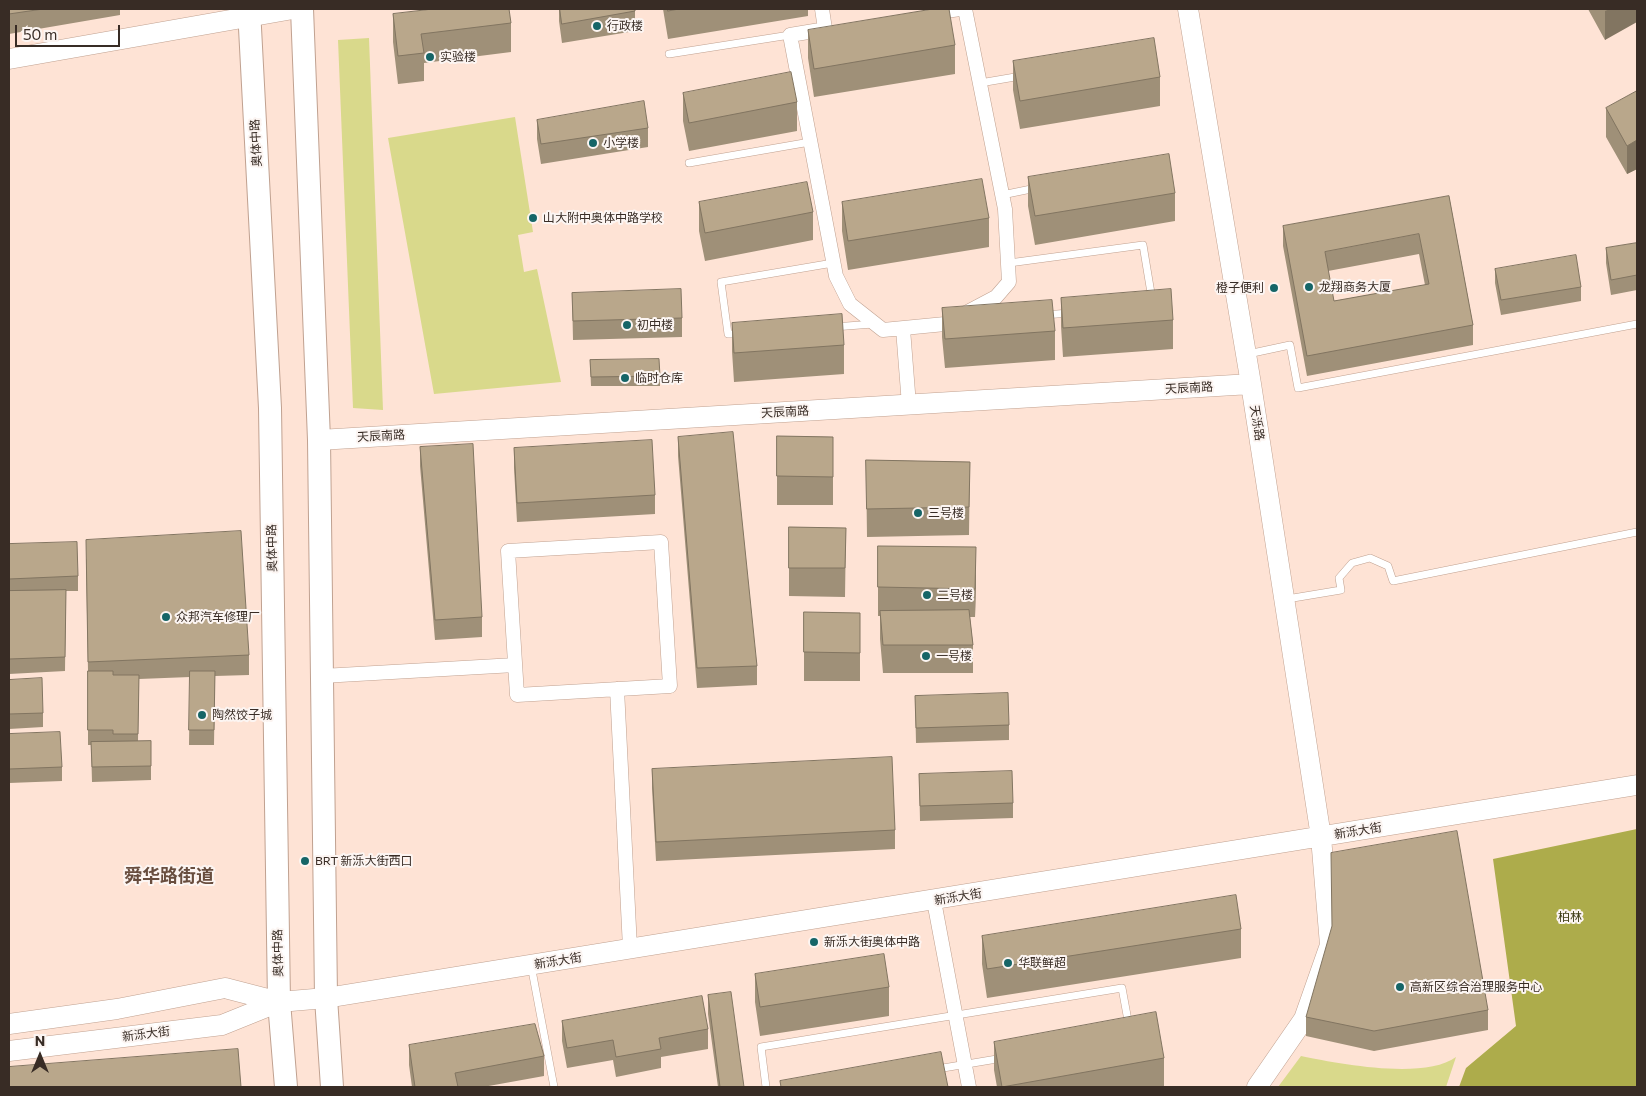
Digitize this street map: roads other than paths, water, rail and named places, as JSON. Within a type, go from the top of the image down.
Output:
[{"type":"main road","points":[[302,9],[319,440],[326,998],[332,1087]]},
{"type":"main road","name":"奥体中路","points":[[249,12],[270,408],[278,1002],[286,1087]]},
{"type":"street","points":[[9,59],[249,12],[293,9]]},
{"type":"street","points":[[822,9],[825,29]]},
{"type":"street","points":[[922,14],[960,9]]},
{"type":"street","points":[[845,26],[790,35],[810,142],[816,197],[836,276],[850,304],[883,330],[945,324],[996,297],[1009,282],[1009,263],[1002,195],[965,9]]},
{"type":"street","name":"天泺路","points":[[1188,9],[1251,384],[1321,837],[1330,945],[1304,1019],[1257,1087]]},
{"type":"street","points":[[904,329],[909,404]]},
{"type":"street","name":"天辰南路","points":[[319,440],[1251,384]]},
{"type":"street","points":[[661,542],[670,686],[517,696],[515,665],[508,551],[661,542]]},
{"type":"street","points":[[322,676],[515,665]]},
{"type":"street","points":[[617,689],[630,948]]},
{"type":"street","name":"新泺大街","points":[[9,1051],[222,1025],[278,1002],[326,998],[1637,785]]},
{"type":"street","points":[[934,900],[969,1087]]},
{"type":"street","name":"新泺大街","points":[[9,1024],[117,1009],[225,988],[278,1002]]},
{"type":"lane","points":[[669,54],[790,35]]},
{"type":"lane","points":[[980,83],[1028,74]]},
{"type":"lane","points":[[688,163],[810,142]]},
{"type":"lane","points":[[1002,195],[1041,188]]},
{"type":"lane","points":[[1009,263],[1144,245],[1153,305],[1143,306]]},
{"type":"lane","points":[[747,333],[728,334],[722,282],[833,263]]},
{"type":"lane","points":[[1034,316],[1074,312]]},
{"type":"lane","points":[[945,324],[965,322]]},
{"type":"lane","points":[[826,328],[876,324]]},
{"type":"lane","points":[[1246,354],[1290,345],[1298,388],[1637,324]]},
{"type":"lane","points":[[1284,600],[1341,590],[1340,578],[1352,563],[1370,558],[1388,566],[1393,581],[1637,532]]},
{"type":"lane","points":[[531,965],[554,1087]]},
{"type":"lane","points":[[766,1087],[761,1047],[1122,988],[1131,1036]]},
{"type":"lane","points":[[928,1070],[1014,1056]]},
{"type":"place","name":"行政楼","points":[[597,26]]},
{"type":"place","name":"实验楼","points":[[430,57]]},
{"type":"place","name":"小学楼","points":[[593,143]]},
{"type":"place","name":"山大附中奥体中路学校","points":[[533,218]]},
{"type":"place","name":"龙翔商务大厦","points":[[1309,287]]},
{"type":"place","name":"橙子便利","points":[[1274,288]]},
{"type":"place","name":"初中楼","points":[[627,325]]},
{"type":"place","name":"临时仓库","points":[[625,378]]},
{"type":"place","name":"三号楼","points":[[918,513]]},
{"type":"place","name":"二号楼","points":[[927,595]]},
{"type":"place","name":"众邦汽车修理厂","points":[[166,617]]},
{"type":"place","name":"一号楼","points":[[926,656]]},
{"type":"place","name":"陶然饺子城","points":[[202,715]]},
{"type":"place","name":"BRT 新泺大街西口","points":[[305,861]]},
{"type":"place","name":"新泺大街奥体中路","points":[[814,942]]},
{"type":"place","name":"华联鲜超","points":[[1008,963]]},
{"type":"place","name":"高新区综合治理服务中心","points":[[1400,987]]},
{"type":"district","name":"舜华路街道","points":[[169,876]]},
{"type":"park label","name":"柏林","points":[[1570,917]]}]
